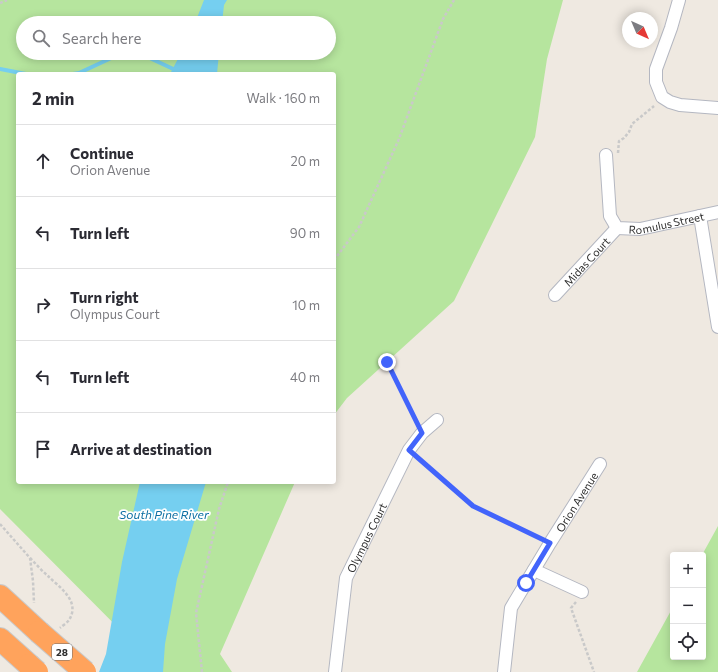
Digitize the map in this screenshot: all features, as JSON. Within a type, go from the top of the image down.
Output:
[{"type":"highway","name":"28","points":[[0,596],[47,633],[85,672]]},
{"type":"highway","points":[[0,638],[33,669]]},
{"type":"street","points":[[679,0],[672,28],[656,69],[656,82],[662,96],[670,102],[680,105],[718,108]]},
{"type":"street","name":"Romulus Street","points":[[606,155],[610,216],[617,228],[640,229],[718,212]]},
{"type":"street","points":[[700,216],[718,328]]},
{"type":"street","name":"Midas Court","points":[[555,295],[617,228]]},
{"type":"street","name":"Olympus Court","points":[[335,672],[346,578],[409,450],[422,433],[438,420]]},
{"type":"street","name":"Orion Avenue","points":[[504,672],[511,608],[600,464]]},
{"type":"street","points":[[534,570],[582,592]]},
{"type":"path","points":[[0,3],[7,0]]},
{"type":"path","points":[[336,257],[359,227],[399,139],[443,19],[454,0]]},
{"type":"path","points":[[606,155],[619,153],[619,141],[629,132],[632,124],[651,109],[662,96]]},
{"type":"path","points":[[387,362],[422,433]]},
{"type":"path","points":[[409,450],[473,506],[550,543]]},
{"type":"path","points":[[202,672],[196,613],[219,508],[227,484]]},
{"type":"path","points":[[0,524],[48,577],[62,588],[70,601],[72,607],[68,621],[60,628],[47,633]]},
{"type":"path","points":[[30,558],[33,581],[33,606]]},
{"type":"path","points":[[582,592],[571,608],[594,672]]},
{"type":"green space","points":[[0,0],[563,0],[547,59],[535,137],[454,301],[347,398],[336,412],[336,72],[16,72],[16,484],[294,484],[220,654],[232,672],[162,672],[0,509]]},
{"type":"green space","points":[[718,526],[718,672],[637,672],[670,612],[670,660],[706,660],[706,552],[704,552]]},
{"type":"water","points":[[204,0],[227,0],[224,5],[223,16],[198,16]]},
{"type":"water","points":[[177,60],[218,60],[217,72],[171,72]]},
{"type":"water","name":"South Pine River","points":[[140,484],[205,484],[177,579],[165,644],[163,672],[99,672],[106,654],[122,562]]},
{"type":"waterway","points":[[81,72],[107,60]]},
{"type":"waterway","points":[[154,60],[180,72]]},
{"type":"waterway","points":[[0,69],[16,72]]},
{"type":"route","points":[[387,362],[422,433],[409,450],[473,506],[550,543],[526,583]]}]
